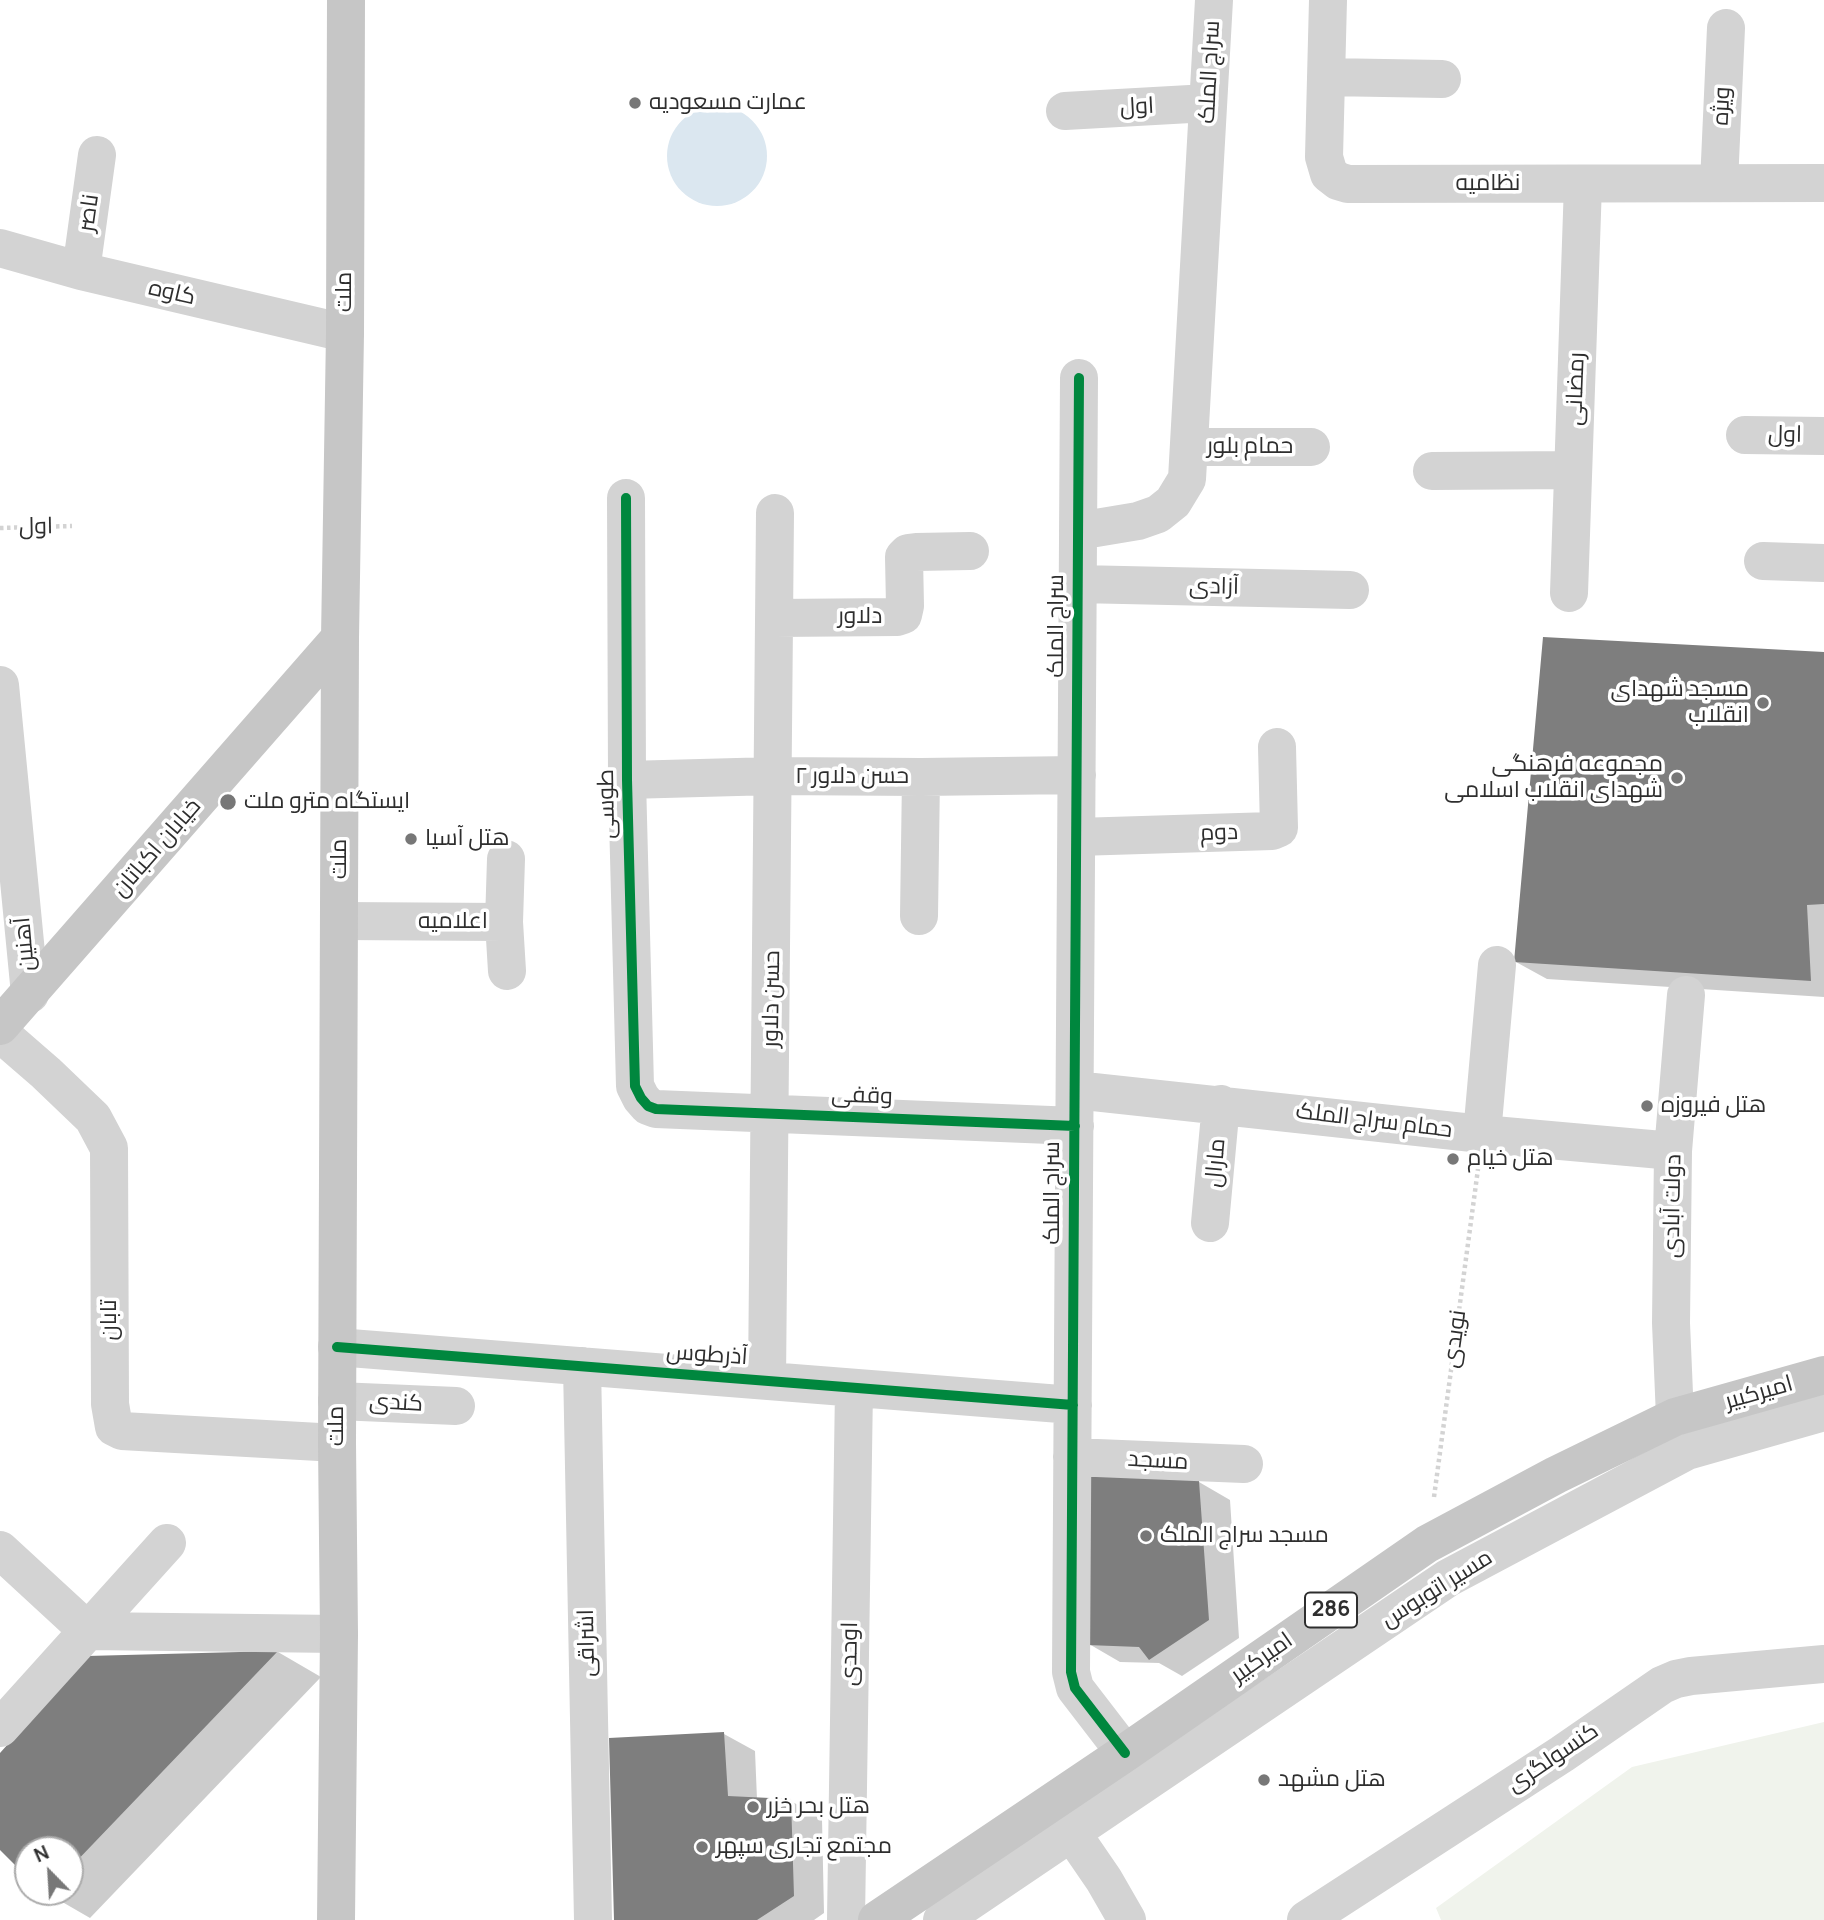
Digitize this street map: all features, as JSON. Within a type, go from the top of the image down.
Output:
[{"type":"main road","name":"ملت","points":[[336,1920],[339,1634],[337,1347],[340,638],[345,333],[346,0]]},
{"type":"main road","name":"خیابان اکباتان","points":[[0,1026],[340,638]]},
{"type":"main road","name":"امیرکبیر","points":[[877,1920],[1060,1817],[1125,1753],[1427,1544],[1556,1475],[1675,1417],[1824,1375]]},
{"type":"street","name":"سراج الملک","points":[[1188,463],[1214,0]]},
{"type":"street","name":"نظامیه","points":[[1328,0],[1324,157],[1329,174],[1338,181],[1348,184],[1824,183]]},
{"type":"street","name":"ویژه","points":[[1719,183],[1726,28]]},
{"type":"street","points":[[1326,77],[1442,79]]},
{"type":"street","name":"اول","points":[[1065,111],[1208,103]]},
{"type":"street","name":"ناصر","points":[[81,271],[97,155]]},
{"type":"street","name":"رمضانی","points":[[1569,593],[1583,184]]},
{"type":"street","name":"کاوه","points":[[1,251],[345,333]]},
{"type":"street","name":"سراج الملک","points":[[1079,378],[1071,1672],[1079,1694],[1125,1753]]},
{"type":"street","name":"اول","points":[[1745,435],[1824,436]]},
{"type":"street","name":"حمام بلور","points":[[1188,463],[1311,447]]},
{"type":"street","points":[[1078,531],[1138,521],[1158,514],[1173,502],[1188,463]]},
{"type":"street","points":[[1432,471],[1573,470]]},
{"type":"street","name":"طوسی","points":[[626,498],[627,780],[635,1086],[648,1106]]},
{"type":"street","name":"حسن دلاور","points":[[767,1381],[775,513]]},
{"type":"street","name":"دلاور","points":[[775,618],[903,615],[904,557],[908,553],[970,551]]},
{"type":"street","points":[[1763,561],[1824,563]]},
{"type":"street","name":"آزادی","points":[[1078,584],[1350,590]]},
{"type":"street","name":"آهنین","points":[[0,684],[30,994]]},
{"type":"street","name":"دوم","points":[[1077,837],[1272,831],[1279,828],[1277,747]]},
{"type":"street","name":"حسن دلاور ۲","points":[[627,780],[774,776],[1077,775]]},
{"type":"street","points":[[919,916],[921,777]]},
{"type":"street","name":"اعلامیه","points":[[340,921],[504,922],[506,859]]},
{"type":"street","points":[[504,922],[507,971]]},
{"type":"street","points":[[1482,1134],[1497,965]]},
{"type":"street","name":"دولت آبادی","points":[[1675,1417],[1671,1323],[1673,1150],[1686,995]]},
{"type":"street","name":"تابان","points":[[0,1033],[93,1118],[109,1148],[110,1404],[114,1427],[122,1431],[337,1443]]},
{"type":"street","name":"حمام سراج الملک","points":[[1075,1108],[1221,1104],[1482,1134],[1673,1150]]},
{"type":"street","name":"مارال","points":[[1210,1223],[1221,1104]]},
{"type":"street","name":"وقفی","points":[[648,1106],[656,1109],[771,1113],[1075,1108]]},
{"type":"street","name":"آذرطوس","points":[[337,1347],[1073,1405]]},
{"type":"street","name":"اشراقی","points":[[582,1366],[593,1920]]},
{"type":"street","name":"اوحدی","points":[[846,1920],[854,1388]]},
{"type":"street","name":"کندی","points":[[337,1401],[456,1406]]},
{"type":"street","name":"مسیر اتوبوس","points":[[942,1920],[1060,1817],[1448,1578],[1687,1451],[1824,1412]]},
{"type":"street","name":"مسجد","points":[[1072,1457],[1244,1464]]},
{"type":"street","points":[[0,1728],[167,1543]]},
{"type":"street","points":[[0,1550],[88,1631],[339,1634]]},
{"type":"street","name":"کنسولگری","points":[[1306,1920],[1562,1754],[1662,1685],[1691,1676],[1824,1664]]},
{"type":"street","points":[[1060,1817],[1104,1880],[1127,1920]]},
{"type":"shaded area","points":[[717,106],[736,110],[752,121],[763,137],[767,156],[763,175],[752,191],[736,202],[717,206],[698,202],[682,191],[671,175],[667,156],[671,137],[682,121],[698,110]]},
{"type":"shaded area","points":[[1824,1722],[1824,1920],[1441,1920],[1436,1908],[1632,1767]]},
{"type":"building","name":"مجموعه فرهنگی شهدای انقلاب اسلامی","points":[[1543,637],[1824,652],[1824,904],[1807,905],[1811,981],[1514,962]]},
{"type":"building","name":"مسجد سراج الملک","points":[[1089,1467],[1199,1481],[1209,1620],[1149,1660],[1139,1647],[1087,1645]]},
{"type":"building","points":[[278,1651],[84,1853],[84,1836],[14,1836],[14,1864],[0,1850],[0,1753],[87,1656]]},
{"type":"building","name":"مجتمع تجاری سپهر","points":[[724,1732],[728,1796],[791,1799],[794,1896],[757,1920],[614,1920],[609,1738]]},
{"type":"cycle path","points":[[1079,378],[1071,1672],[1075,1688],[1125,1753]]},
{"type":"cycle path","points":[[626,498],[627,780],[635,1086],[641,1098],[648,1106],[656,1109],[1075,1126]]},
{"type":"cycle path","points":[[337,1347],[1073,1405]]},
{"type":"place","name":"عمارت مسعودیه","points":[[635,103]]},
{"type":"place","name":"مسجد شهدای انقلاب","points":[[1763,703]]},
{"type":"place","name":"مجموعه فرهنگی شهدای انقلاب اسلامی","points":[[1677,778]]},
{"type":"place","name":"ایستگاه مترو ملت","points":[[228,802]]},
{"type":"place","name":"هتل آسیا","points":[[411,839]]},
{"type":"place","name":"هتل فیروزه","points":[[1647,1106]]},
{"type":"place","name":"هتل خیام","points":[[1453,1159]]},
{"type":"place","name":"مسجد سراج الملک","points":[[1146,1536]]},
{"type":"place","name":"هتل مشهد","points":[[1264,1780]]},
{"type":"place","name":"هتل بحر خزر","points":[[753,1807]]},
{"type":"place","name":"مجتمع تجاری سپهر","points":[[702,1847]]}]
